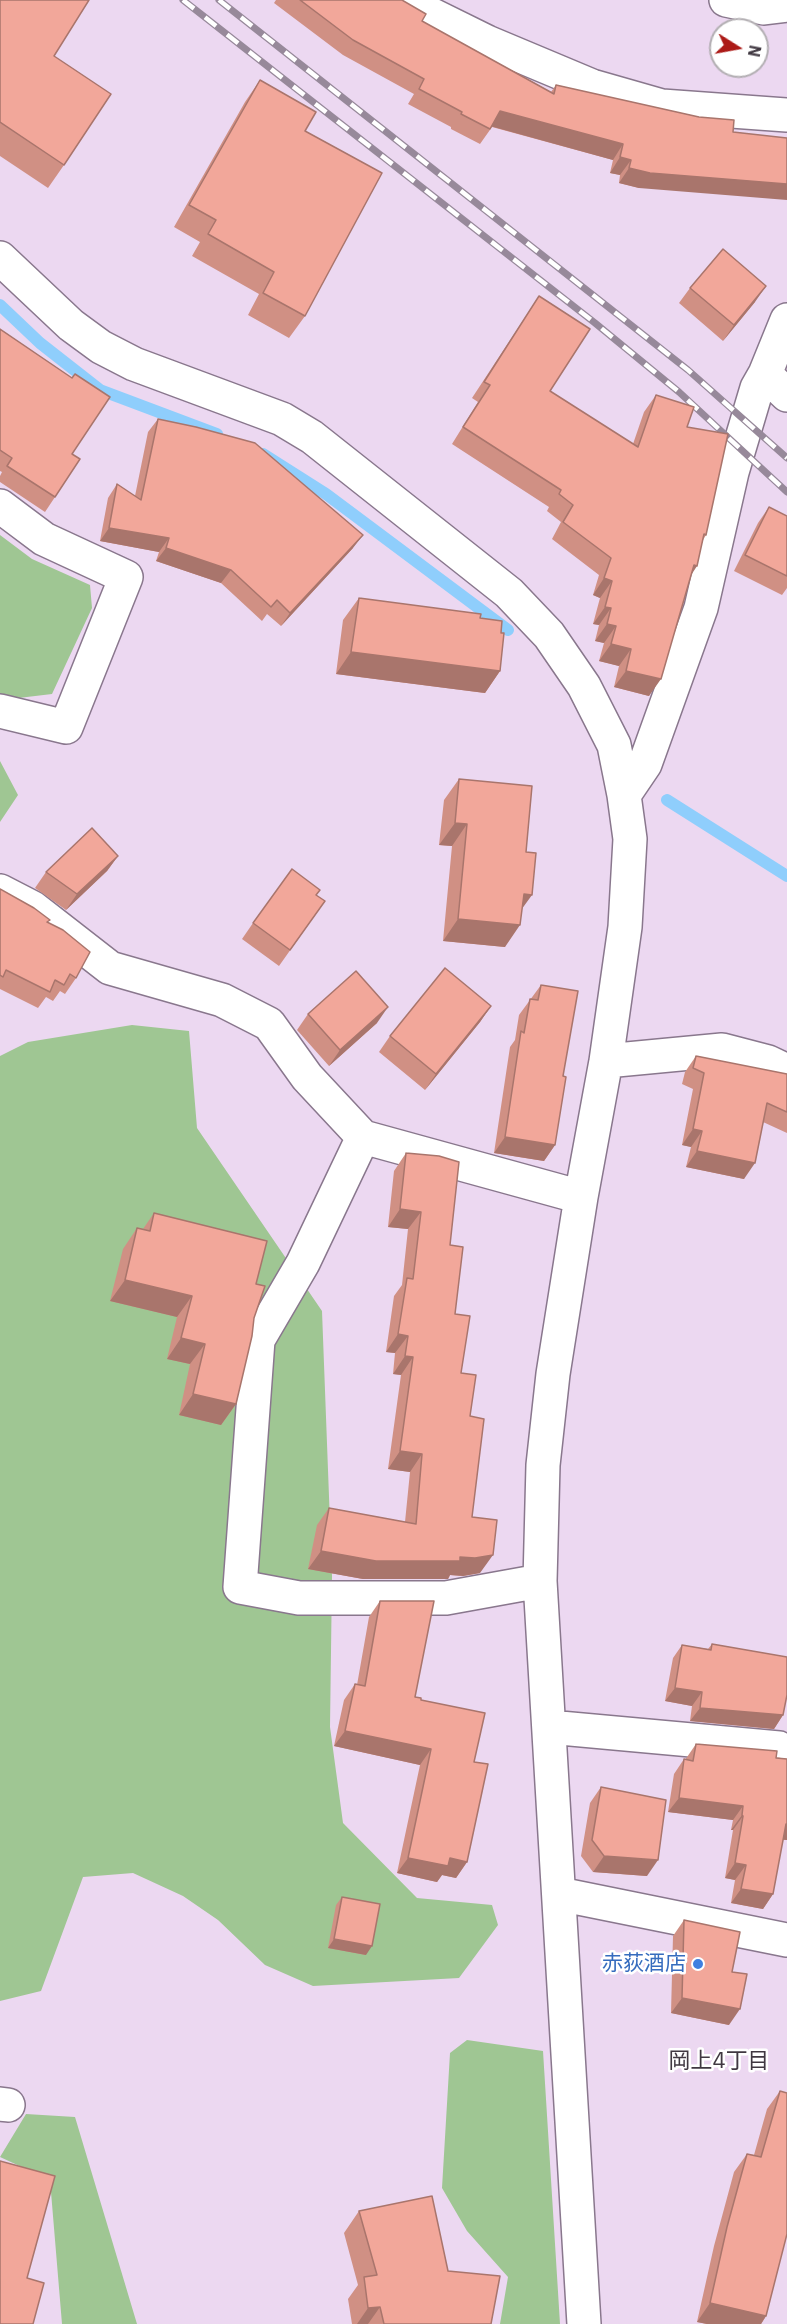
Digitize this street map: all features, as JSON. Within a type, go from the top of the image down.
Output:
[{"type":"street","points":[[402,0],[487,42],[592,86],[662,106],[787,115]]},
{"type":"street","points":[[726,0],[764,8],[787,5]]},
{"type":"street","points":[[0,258],[71,325],[101,347],[134,364],[282,419],[312,437],[509,593],[549,635],[584,686],[614,744],[630,839],[625,927],[606,1061],[580,1197],[553,1374],[543,1466],[540,1581],[584,2324]]},
{"type":"street","points":[[624,795],[645,764],[700,608],[732,472],[757,388],[776,385],[787,320]]},
{"type":"street","points":[[0,506],[44,539],[126,577],[66,727],[0,711]]},
{"type":"street","points":[[0,891],[33,908],[110,968],[222,999],[269,1024],[307,1077],[363,1137],[580,1197]]},
{"type":"street","points":[[606,1061],[722,1050],[768,1062],[787,1071]]},
{"type":"street","points":[[363,1137],[303,1263],[258,1340],[240,1587],[299,1598],[446,1598],[540,1581]]},
{"type":"street","points":[[549,1727],[779,1748]]},
{"type":"street","points":[[559,1894],[787,1940]]},
{"type":"green space","points":[[0,535],[32,559],[90,585],[92,608],[52,694],[10,699],[0,696]]},
{"type":"green space","points":[[0,761],[18,795],[0,822]]},
{"type":"green space","points":[[132,1025],[189,1031],[197,1128],[322,1311],[332,1576],[330,1727],[343,1823],[417,1898],[492,1905],[498,1925],[459,1978],[313,1986],[265,1965],[218,1920],[183,1896],[133,1873],[83,1877],[41,1991],[0,2001],[0,1056],[28,1042]]},
{"type":"green space","points":[[467,2040],[543,2051],[560,2324],[500,2324],[508,2277],[467,2231],[442,2188],[450,2053]]},
{"type":"green space","points":[[26,2114],[75,2117],[137,2324],[62,2324],[50,2180],[0,2157]]},
{"type":"building","points":[[0,0],[89,0],[54,56],[111,94],[64,165],[0,122]]},
{"type":"building","points":[[300,0],[402,0],[426,14],[422,21],[554,94],[556,85],[699,117],[734,120],[733,132],[787,138],[787,184],[650,173],[629,168],[631,160],[620,157],[623,144],[500,111],[490,129],[419,89],[424,79],[353,40]]},
{"type":"building","points":[[260,80],[316,112],[305,131],[382,173],[305,316],[263,293],[274,272],[208,234],[216,220],[189,205]]},
{"type":"building","points":[[723,249],[766,286],[734,325],[690,288]]},
{"type":"building","points":[[539,296],[590,329],[550,391],[638,447],[656,395],[694,407],[687,427],[728,434],[706,535],[704,534],[697,566],[694,565],[661,679],[626,671],[631,649],[611,644],[616,626],[607,624],[611,608],[605,607],[612,581],[604,578],[611,558],[563,522],[573,505],[559,494],[561,490],[463,427],[490,385],[484,382]]},
{"type":"building","points":[[0,329],[72,378],[75,374],[110,397],[72,454],[80,459],[55,497],[7,466],[12,458],[0,450]]},
{"type":"building","points":[[158,419],[255,443],[363,535],[290,613],[277,600],[271,607],[231,570],[166,548],[169,538],[109,528],[117,484],[141,500]]},
{"type":"building","points":[[769,507],[787,516],[787,576],[745,555]]},
{"type":"building","points":[[359,598],[481,614],[480,618],[502,621],[501,633],[504,633],[500,671],[351,652]]},
{"type":"building","points":[[459,779],[532,786],[526,852],[536,853],[532,895],[524,894],[520,925],[458,919],[467,824],[455,823]]},
{"type":"building","points":[[92,828],[118,856],[77,894],[46,872]]},
{"type":"building","points":[[292,869],[320,890],[316,895],[325,901],[290,950],[253,923]]},
{"type":"building","points":[[0,889],[34,908],[50,920],[47,922],[63,930],[90,952],[76,978],[70,974],[64,985],[55,980],[50,992],[6,970],[3,977],[0,975]]},
{"type":"building","points":[[445,968],[491,1006],[436,1074],[390,1036]]},
{"type":"building","points":[[356,971],[388,1007],[340,1050],[308,1014]]},
{"type":"building","points":[[541,985],[578,991],[563,1076],[566,1077],[555,1145],[505,1137],[521,1031],[524,1033],[530,999],[538,1000]]},
{"type":"building","points":[[696,1056],[787,1074],[787,1112],[767,1103],[755,1163],[697,1151],[702,1131],[693,1129],[704,1073],[693,1068]]},
{"type":"building","points":[[406,1153],[439,1156],[459,1162],[450,1245],[463,1247],[455,1314],[470,1316],[461,1373],[476,1375],[470,1416],[484,1419],[472,1517],[497,1520],[493,1555],[475,1558],[460,1557],[460,1561],[376,1561],[321,1551],[329,1508],[416,1524],[422,1454],[400,1451],[413,1357],[405,1356],[408,1336],[398,1334],[407,1278],[413,1279],[421,1212],[400,1209]]},
{"type":"building","points":[[154,1213],[267,1241],[256,1284],[265,1286],[254,1318],[236,1404],[193,1394],[205,1344],[181,1338],[192,1296],[125,1280],[137,1228],[150,1231]]},
{"type":"building","points":[[380,1601],[434,1601],[415,1697],[485,1713],[474,1762],[488,1764],[467,1862],[450,1858],[448,1866],[408,1858],[431,1749],[345,1731],[355,1684],[365,1686]]},
{"type":"building","points":[[712,1644],[787,1657],[787,1695],[783,1715],[700,1708],[702,1692],[675,1688],[682,1645],[711,1650]]},
{"type":"building","points":[[696,1744],[777,1751],[776,1758],[787,1759],[787,1824],[773,1894],[741,1889],[746,1865],[735,1863],[743,1806],[679,1798],[684,1759],[693,1761]]},
{"type":"building","points":[[601,1787],[666,1800],[658,1860],[604,1856],[592,1840]]},
{"type":"building","points":[[342,1897],[380,1904],[372,1946],[334,1939]]},
{"type":"building","points":[[684,1920],[740,1932],[732,1972],[747,1974],[740,2009],[682,1998]]},
{"type":"building","points":[[780,2091],[787,2093],[787,2234],[766,2316],[710,2303],[727,2227],[747,2154],[761,2157]]},
{"type":"building","points":[[0,2161],[55,2176],[27,2278],[44,2283],[33,2324],[0,2324]]},
{"type":"building","points":[[432,2196],[448,2271],[500,2276],[491,2324],[384,2324],[380,2307],[368,2308],[364,2277],[377,2275],[359,2211]]},
{"type":"waterway","points":[[0,305],[40,343],[100,390],[217,434]]},
{"type":"waterway","points":[[263,454],[326,494],[508,630]]},
{"type":"waterway","points":[[667,800],[787,876]]},
{"type":"railway","points":[[183,0],[595,323],[679,392],[787,492]]},
{"type":"railway","points":[[219,0],[688,370],[787,458]]},
{"type":"place","name":"赤荻酒店","points":[[698,1964]]},
{"type":"district","name":"岡上4丁目","points":[[719,2062]]}]
